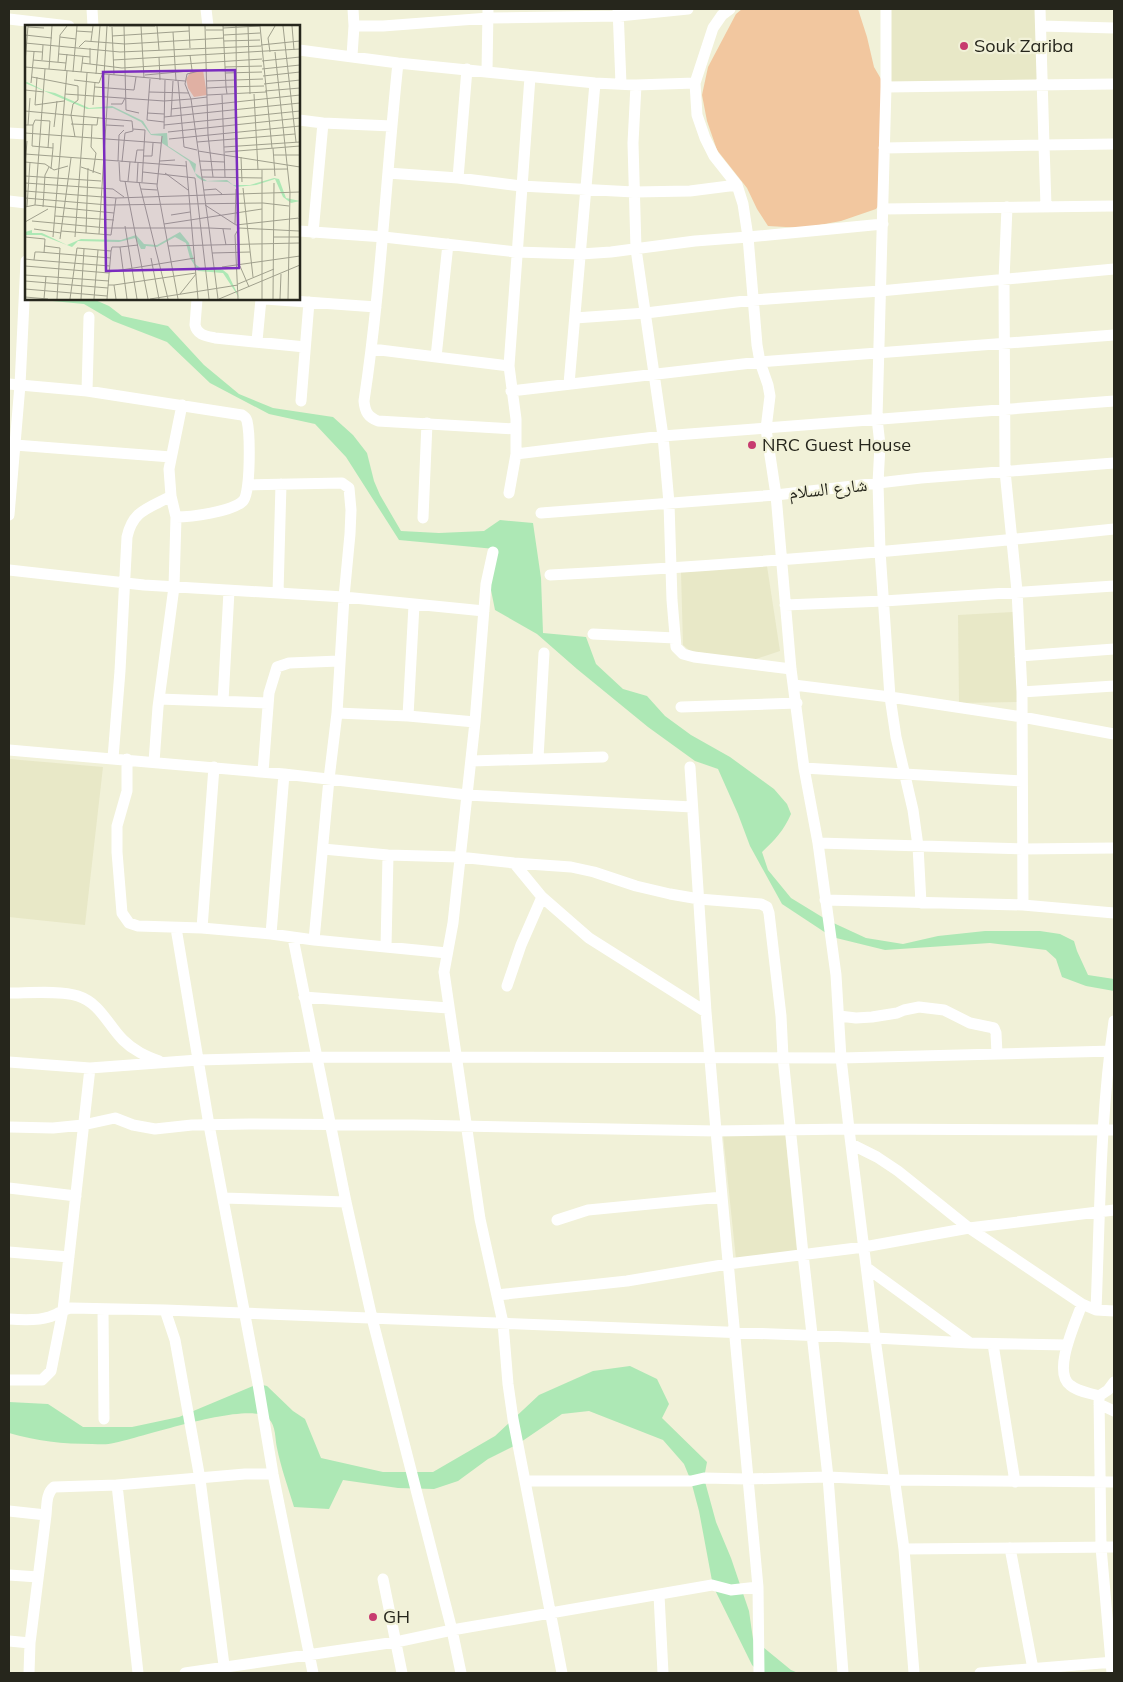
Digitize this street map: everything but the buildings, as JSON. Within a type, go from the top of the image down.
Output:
[{"type":"street","points":[[92,9],[93,25]]},
{"type":"street","points":[[206,9],[208,25]]},
{"type":"street","points":[[352,9],[354,26],[352,56]]},
{"type":"street","points":[[354,26],[383,26],[488,13],[618,12],[688,9]]},
{"type":"street","points":[[730,9],[722,15],[713,28],[695,83],[697,115],[714,156],[737,185],[743,204],[748,237],[760,362],[770,396],[766,429],[776,495],[791,669],[797,703],[804,768],[818,843],[836,975],[841,1058],[875,1338],[904,1549],[914,1673]]},
{"type":"street","points":[[886,9],[883,224],[877,418],[880,445],[878,483],[880,551],[890,697],[918,846],[921,903]]},
{"type":"street","points":[[1040,9],[1046,206]]},
{"type":"street","points":[[618,12],[621,84]]},
{"type":"street","points":[[487,72],[488,13]]},
{"type":"street","points":[[9,19],[48,25]]},
{"type":"street","points":[[1040,26],[1114,28]]},
{"type":"street","points":[[300,50],[398,63],[594,83],[636,85],[695,83]]},
{"type":"street","points":[[398,63],[384,237],[372,349],[364,401],[365,409],[368,416],[378,421],[516,429]]},
{"type":"street","points":[[458,178],[467,69]]},
{"type":"street","points":[[509,493],[516,454],[516,429],[509,366],[530,77]]},
{"type":"street","points":[[569,384],[594,83]]},
{"type":"street","points":[[886,87],[1114,84]]},
{"type":"street","points":[[636,85],[633,143],[636,249],[663,436],[676,647],[679,651],[694,657],[791,669]]},
{"type":"street","points":[[300,120],[392,126]]},
{"type":"street","points":[[313,233],[323,123]]},
{"type":"street","points":[[9,132],[25,134]]},
{"type":"street","points":[[884,148],[1114,144]]},
{"type":"street","points":[[388,173],[458,178],[521,186],[634,192],[690,191],[737,185]]},
{"type":"street","points":[[9,201],[25,203]]},
{"type":"street","points":[[883,209],[1114,206]]},
{"type":"street","points":[[1006,207],[1004,280],[1006,471],[1017,591],[1022,692],[1023,906]]},
{"type":"street","points":[[300,231],[384,237],[516,252],[581,254],[696,241],[883,224]]},
{"type":"street","points":[[436,357],[448,244]]},
{"type":"street","points":[[575,318],[646,313],[753,300],[880,291],[1114,269]]},
{"type":"street","points":[[9,514],[15,446],[14,385],[25,271]]},
{"type":"street","points":[[197,300],[195,328],[201,334],[215,338],[305,347]]},
{"type":"street","points":[[257,341],[263,300]]},
{"type":"street","points":[[278,300],[376,307]]},
{"type":"street","points":[[301,401],[309,302]]},
{"type":"street","points":[[87,391],[89,318]]},
{"type":"street","points":[[511,391],[760,362],[1114,335]]},
{"type":"street","points":[[372,349],[509,366]]},
{"type":"street","points":[[14,385],[87,391],[238,414],[245,417],[248,436],[248,485],[245,499],[237,505],[196,517],[176,517]]},
{"type":"street","points":[[516,454],[663,436],[1114,401]]},
{"type":"street","points":[[154,762],[159,699],[174,587],[176,517],[171,496],[169,469],[182,405]]},
{"type":"street","points":[[423,518],[427,423]]},
{"type":"street","points":[[15,446],[171,457]]},
{"type":"street","name":"شارع السلام","points":[[541,513],[776,495],[921,478],[1114,462]]},
{"type":"street","points":[[248,485],[342,483],[349,488],[351,526],[344,597],[337,713],[314,940]]},
{"type":"street","points":[[278,593],[281,484]]},
{"type":"street","points":[[113,758],[127,538],[135,517],[171,496]]},
{"type":"street","points":[[550,575],[782,560],[1114,529]]},
{"type":"street","points":[[494,552],[486,584],[471,761],[452,923],[444,972],[480,1219],[498,1294],[503,1323],[508,1384],[562,1673]]},
{"type":"street","points":[[9,570],[174,587],[344,597],[484,611]]},
{"type":"street","points":[[785,605],[884,601],[1114,586]]},
{"type":"street","points":[[223,701],[229,590]]},
{"type":"street","points":[[408,716],[414,605]]},
{"type":"street","points":[[593,634],[675,638]]},
{"type":"street","points":[[1020,656],[1114,649]]},
{"type":"street","points":[[538,758],[544,653]]},
{"type":"street","points":[[262,772],[270,686],[277,667],[289,663],[340,662]]},
{"type":"street","points":[[794,685],[1022,717],[1114,734]]},
{"type":"street","points":[[1022,692],[1114,686]]},
{"type":"street","points":[[159,699],[268,704]]},
{"type":"street","points":[[681,708],[797,703]]},
{"type":"street","points":[[337,713],[408,716],[475,722]]},
{"type":"street","points":[[9,750],[214,767],[467,795],[692,807]]},
{"type":"street","points":[[471,761],[604,757]]},
{"type":"street","points":[[127,759],[126,792],[117,835],[122,913],[126,921],[133,925],[202,928],[270,934],[293,938],[447,953]]},
{"type":"street","points":[[202,928],[214,767]]},
{"type":"street","points":[[690,767],[706,1012],[758,1587],[759,1673]]},
{"type":"street","points":[[804,768],[1022,781]]},
{"type":"street","points":[[270,934],[284,774]]},
{"type":"street","points":[[818,843],[1023,849],[1114,848]]},
{"type":"street","points":[[323,849],[388,855],[459,857],[571,867],[594,872],[644,888],[699,899],[761,904],[765,905],[769,910],[781,1016],[790,1130],[828,1477],[843,1673]]},
{"type":"street","points":[[386,947],[388,855]]},
{"type":"street","points":[[514,863],[542,897],[589,938],[706,1012]]},
{"type":"street","points":[[507,986],[521,945],[542,897]]},
{"type":"street","points":[[825,900],[1023,906],[1114,913]]},
{"type":"street","points":[[176,928],[209,1125],[261,1398],[273,1474],[313,1673]]},
{"type":"street","points":[[293,938],[346,1202],[372,1318],[452,1630],[461,1673]]},
{"type":"street","points":[[9,993],[80,996],[101,1012],[124,1041],[137,1052],[163,1063]]},
{"type":"street","points":[[304,997],[448,1008]]},
{"type":"street","points":[[839,1016],[872,1017],[897,1014],[904,1010],[919,1007],[944,1010],[970,1023],[994,1028],[997,1054]]},
{"type":"street","points":[[851,1144],[898,1171],[969,1228],[1082,1304],[1108,1313],[1100,1212],[1109,1130],[1114,1021]]},
{"type":"street","points":[[9,1062],[90,1068],[198,1060],[318,1057],[710,1056],[841,1058],[1112,1051]]},
{"type":"street","points":[[9,1380],[42,1380],[51,1371],[63,1310],[90,1068]]},
{"type":"street","points":[[9,1127],[53,1128],[83,1126],[114,1118],[155,1128],[209,1125],[467,1125],[716,1131],[849,1129],[1109,1130]]},
{"type":"street","points":[[9,1188],[76,1196]]},
{"type":"street","points":[[557,1220],[588,1210],[722,1197]]},
{"type":"street","points":[[223,1198],[346,1202]]},
{"type":"street","points":[[498,1294],[627,1281],[728,1264],[864,1247],[969,1228],[1114,1210]]},
{"type":"street","points":[[9,1252],[69,1257]]},
{"type":"street","points":[[867,1268],[970,1343]]},
{"type":"street","points":[[1082,1304],[1066,1345],[1064,1362],[1066,1380],[1070,1385],[1099,1400],[1114,1411]]},
{"type":"street","points":[[9,1319],[44,1318],[71,1308],[165,1310],[993,1344],[1066,1345]]},
{"type":"street","points":[[103,1309],[104,1419]]},
{"type":"street","points":[[165,1310],[175,1340],[200,1478],[224,1670]]},
{"type":"street","points":[[993,1344],[1015,1482]]},
{"type":"street","points":[[980,1673],[1112,1666],[1101,1547],[1099,1400],[1114,1382]]},
{"type":"street","points":[[29,1673],[30,1643],[49,1491],[54,1487],[117,1485],[245,1474],[273,1474]]},
{"type":"street","points":[[525,1481],[691,1481],[704,1478],[828,1477],[894,1480],[1114,1482]]},
{"type":"street","points":[[117,1485],[138,1673]]},
{"type":"street","points":[[9,1511],[46,1514]]},
{"type":"street","points":[[904,1549],[1114,1547]]},
{"type":"street","points":[[1010,1548],[1033,1669]]},
{"type":"street","points":[[9,1575],[38,1577]]},
{"type":"street","points":[[383,1579],[402,1673]]},
{"type":"street","points":[[185,1673],[224,1670],[309,1654],[396,1642],[452,1630],[659,1596],[712,1585],[731,1590],[758,1587]]},
{"type":"street","points":[[659,1596],[664,1673]]},
{"type":"street","points":[[9,1641],[30,1643]]},
{"type":"shaded area","points":[[742,9],[858,9],[874,67],[881,79],[881,202],[876,209],[841,221],[803,228],[768,226],[747,188],[717,150],[707,121],[702,95],[708,67],[736,14]]},
{"type":"shaded area","name":"Souk Zariba","points":[[888,9],[1038,9],[1040,83],[889,85]]},
{"type":"shaded area","points":[[42,300],[95,300],[109,306],[122,316],[168,326],[204,365],[239,394],[273,408],[333,417],[353,435],[367,453],[374,481],[380,495],[401,531],[439,533],[484,531],[500,520],[533,523],[541,578],[543,633],[586,637],[596,664],[623,689],[647,696],[665,716],[691,735],[730,757],[774,789],[787,804],[791,814],[779,834],[762,852],[768,870],[791,898],[827,920],[866,938],[903,944],[938,936],[985,931],[1040,931],[1060,934],[1074,941],[1088,975],[1114,979],[1114,991],[1086,986],[1062,977],[1056,959],[1046,950],[990,943],[885,950],[832,937],[782,904],[750,846],[718,769],[695,761],[648,727],[537,634],[495,610],[489,580],[495,549],[399,540],[346,457],[315,424],[269,414],[210,383],[167,342],[113,321],[84,304]]},
{"type":"shaded area","points":[[767,566],[780,651],[756,659],[736,658],[690,651],[683,645],[681,572]]},
{"type":"shaded area","points":[[1013,612],[1018,702],[959,703],[958,615]]},
{"type":"shaded area","points":[[9,759],[103,767],[85,925],[9,917]]},
{"type":"shaded area","points":[[785,1132],[797,1252],[736,1259],[723,1135]]},
{"type":"shaded area","points":[[630,1366],[657,1379],[669,1404],[662,1418],[707,1462],[704,1478],[716,1522],[731,1558],[749,1611],[753,1639],[791,1670],[798,1673],[760,1673],[752,1665],[713,1586],[699,1511],[684,1464],[663,1440],[589,1411],[562,1414],[518,1444],[488,1459],[458,1481],[434,1489],[398,1488],[343,1480],[329,1509],[294,1507],[280,1463],[273,1425],[269,1419],[259,1414],[220,1416],[109,1444],[50,1442],[9,1433],[9,1402],[48,1404],[83,1427],[132,1427],[179,1417],[258,1384],[267,1386],[293,1411],[305,1419],[321,1458],[383,1472],[433,1472],[495,1436],[539,1395],[593,1371]]},
{"type":"place","name":"Souk Zariba","points":[[964,46]]},
{"type":"place","name":"NRC Guest House","points":[[752,445]]},
{"type":"place","name":"GH","points":[[373,1617]]}]
